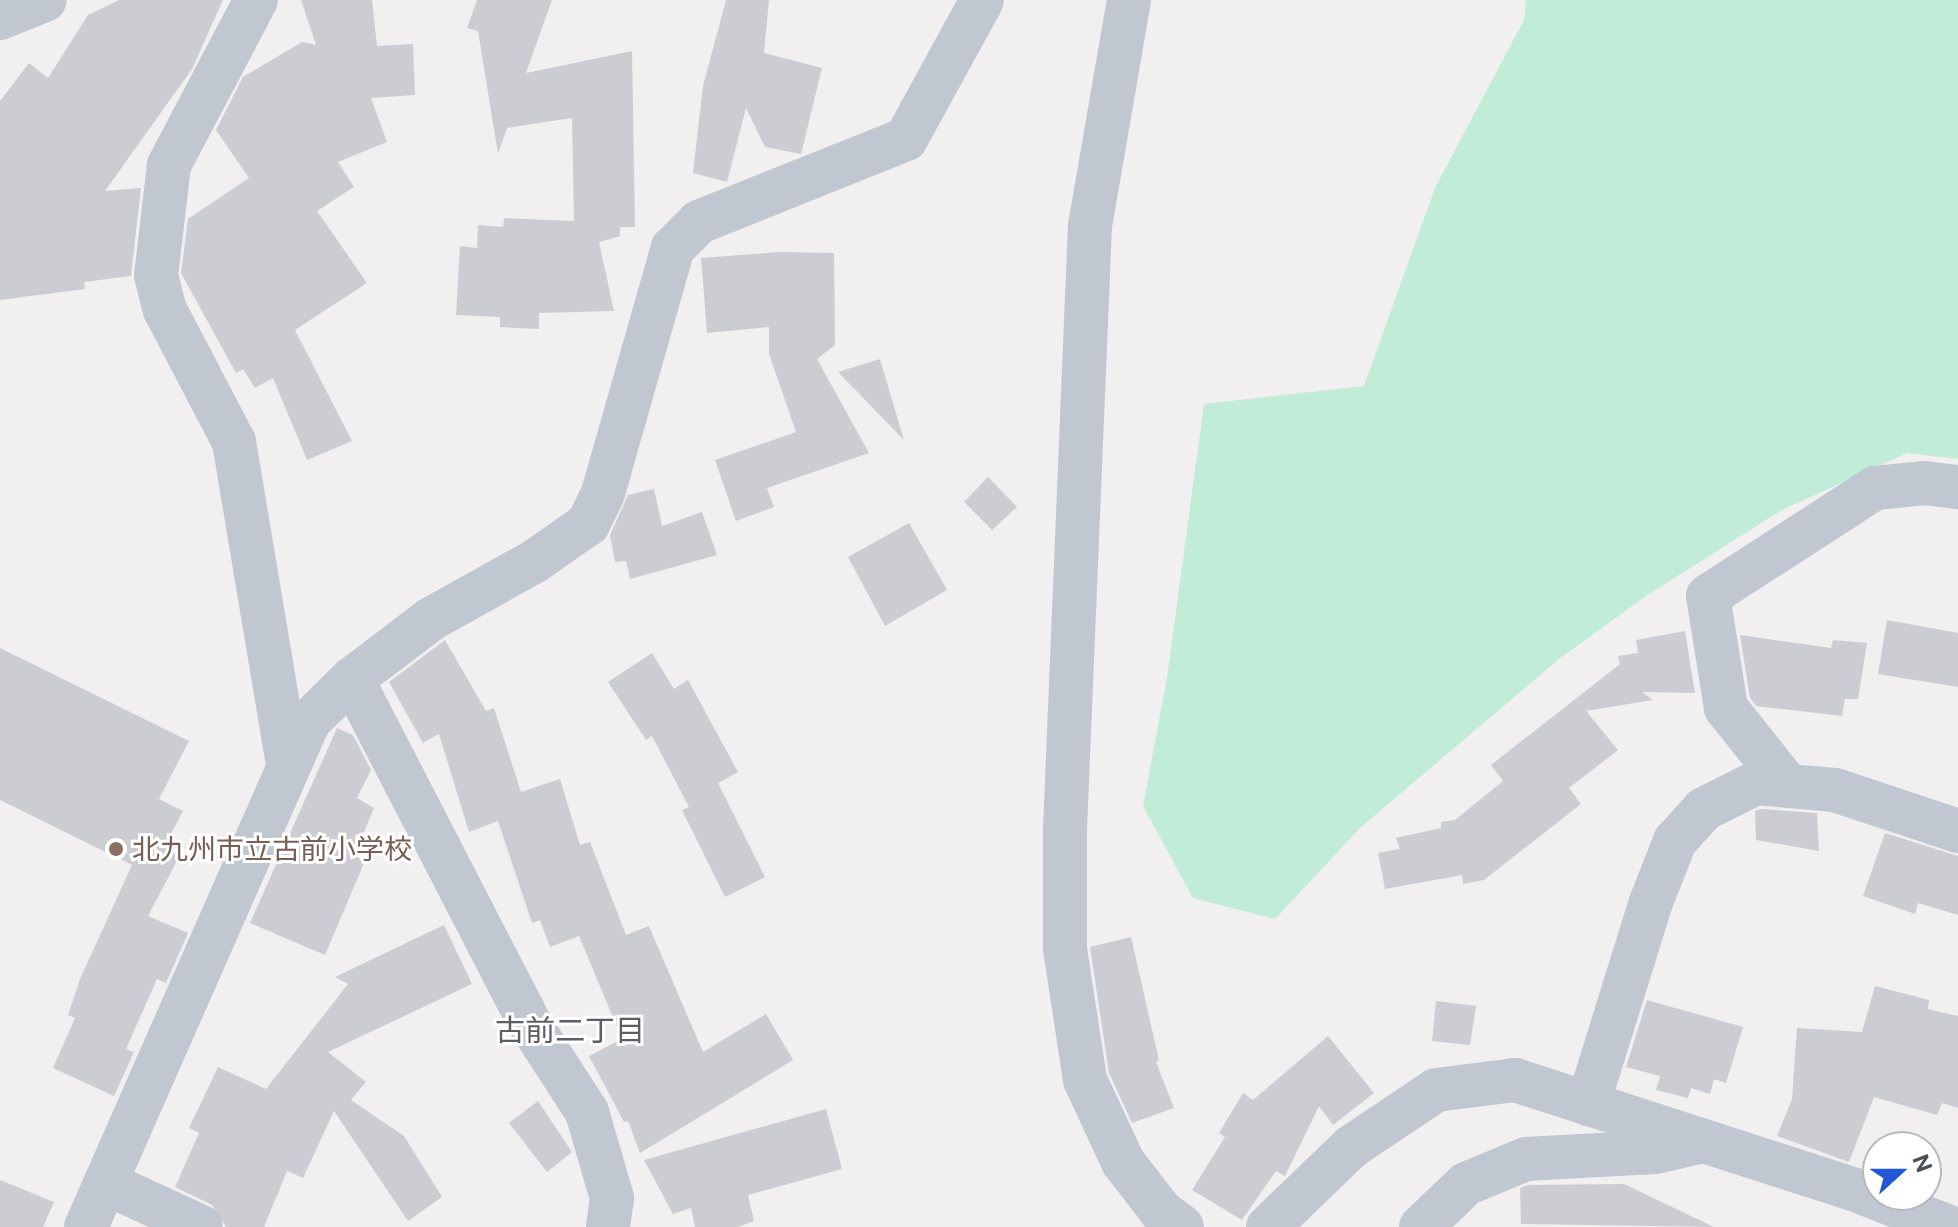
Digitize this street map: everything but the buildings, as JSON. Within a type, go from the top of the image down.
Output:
[{"type":"street","points":[[0,18],[45,0]]},
{"type":"street","points":[[256,0],[169,165],[156,275],[165,310],[234,442],[288,765]]},
{"type":"street","points":[[86,1227],[108,1184],[309,721],[352,679],[431,619],[535,561],[588,524],[603,493],[673,248],[699,222],[906,139],[982,0]]},
{"type":"street","points":[[1129,0],[1090,225],[1065,828],[1065,949],[1085,1080],[1123,1162],[1161,1211],[1182,1227]]},
{"type":"street","points":[[1788,786],[1726,708],[1708,596],[1875,488],[1924,483],[1958,487]]},
{"type":"street","points":[[352,679],[532,1027],[587,1112],[612,1198],[608,1227]]},
{"type":"street","points":[[1588,1104],[1651,902],[1675,841],[1704,809],[1756,783],[1835,790],[1958,831]]},
{"type":"street","points":[[1268,1227],[1351,1147],[1436,1090],[1515,1080],[1949,1227]]},
{"type":"street","points":[[1421,1227],[1466,1184],[1526,1159],[1655,1152],[1702,1141]]},
{"type":"street","points":[[108,1184],[201,1227]]},
{"type":"green space","points":[[1526,0],[1958,0],[1958,459],[1907,453],[1780,511],[1646,596],[1559,659],[1361,827],[1275,919],[1193,898],[1143,806],[1167,678],[1204,404],[1364,386],[1435,188],[1524,20]]},
{"type":"place","name":"北九州市立古前小学校","points":[[116,849]]},
{"type":"district","name":"古前二丁目","points":[[570,1030]]}]
